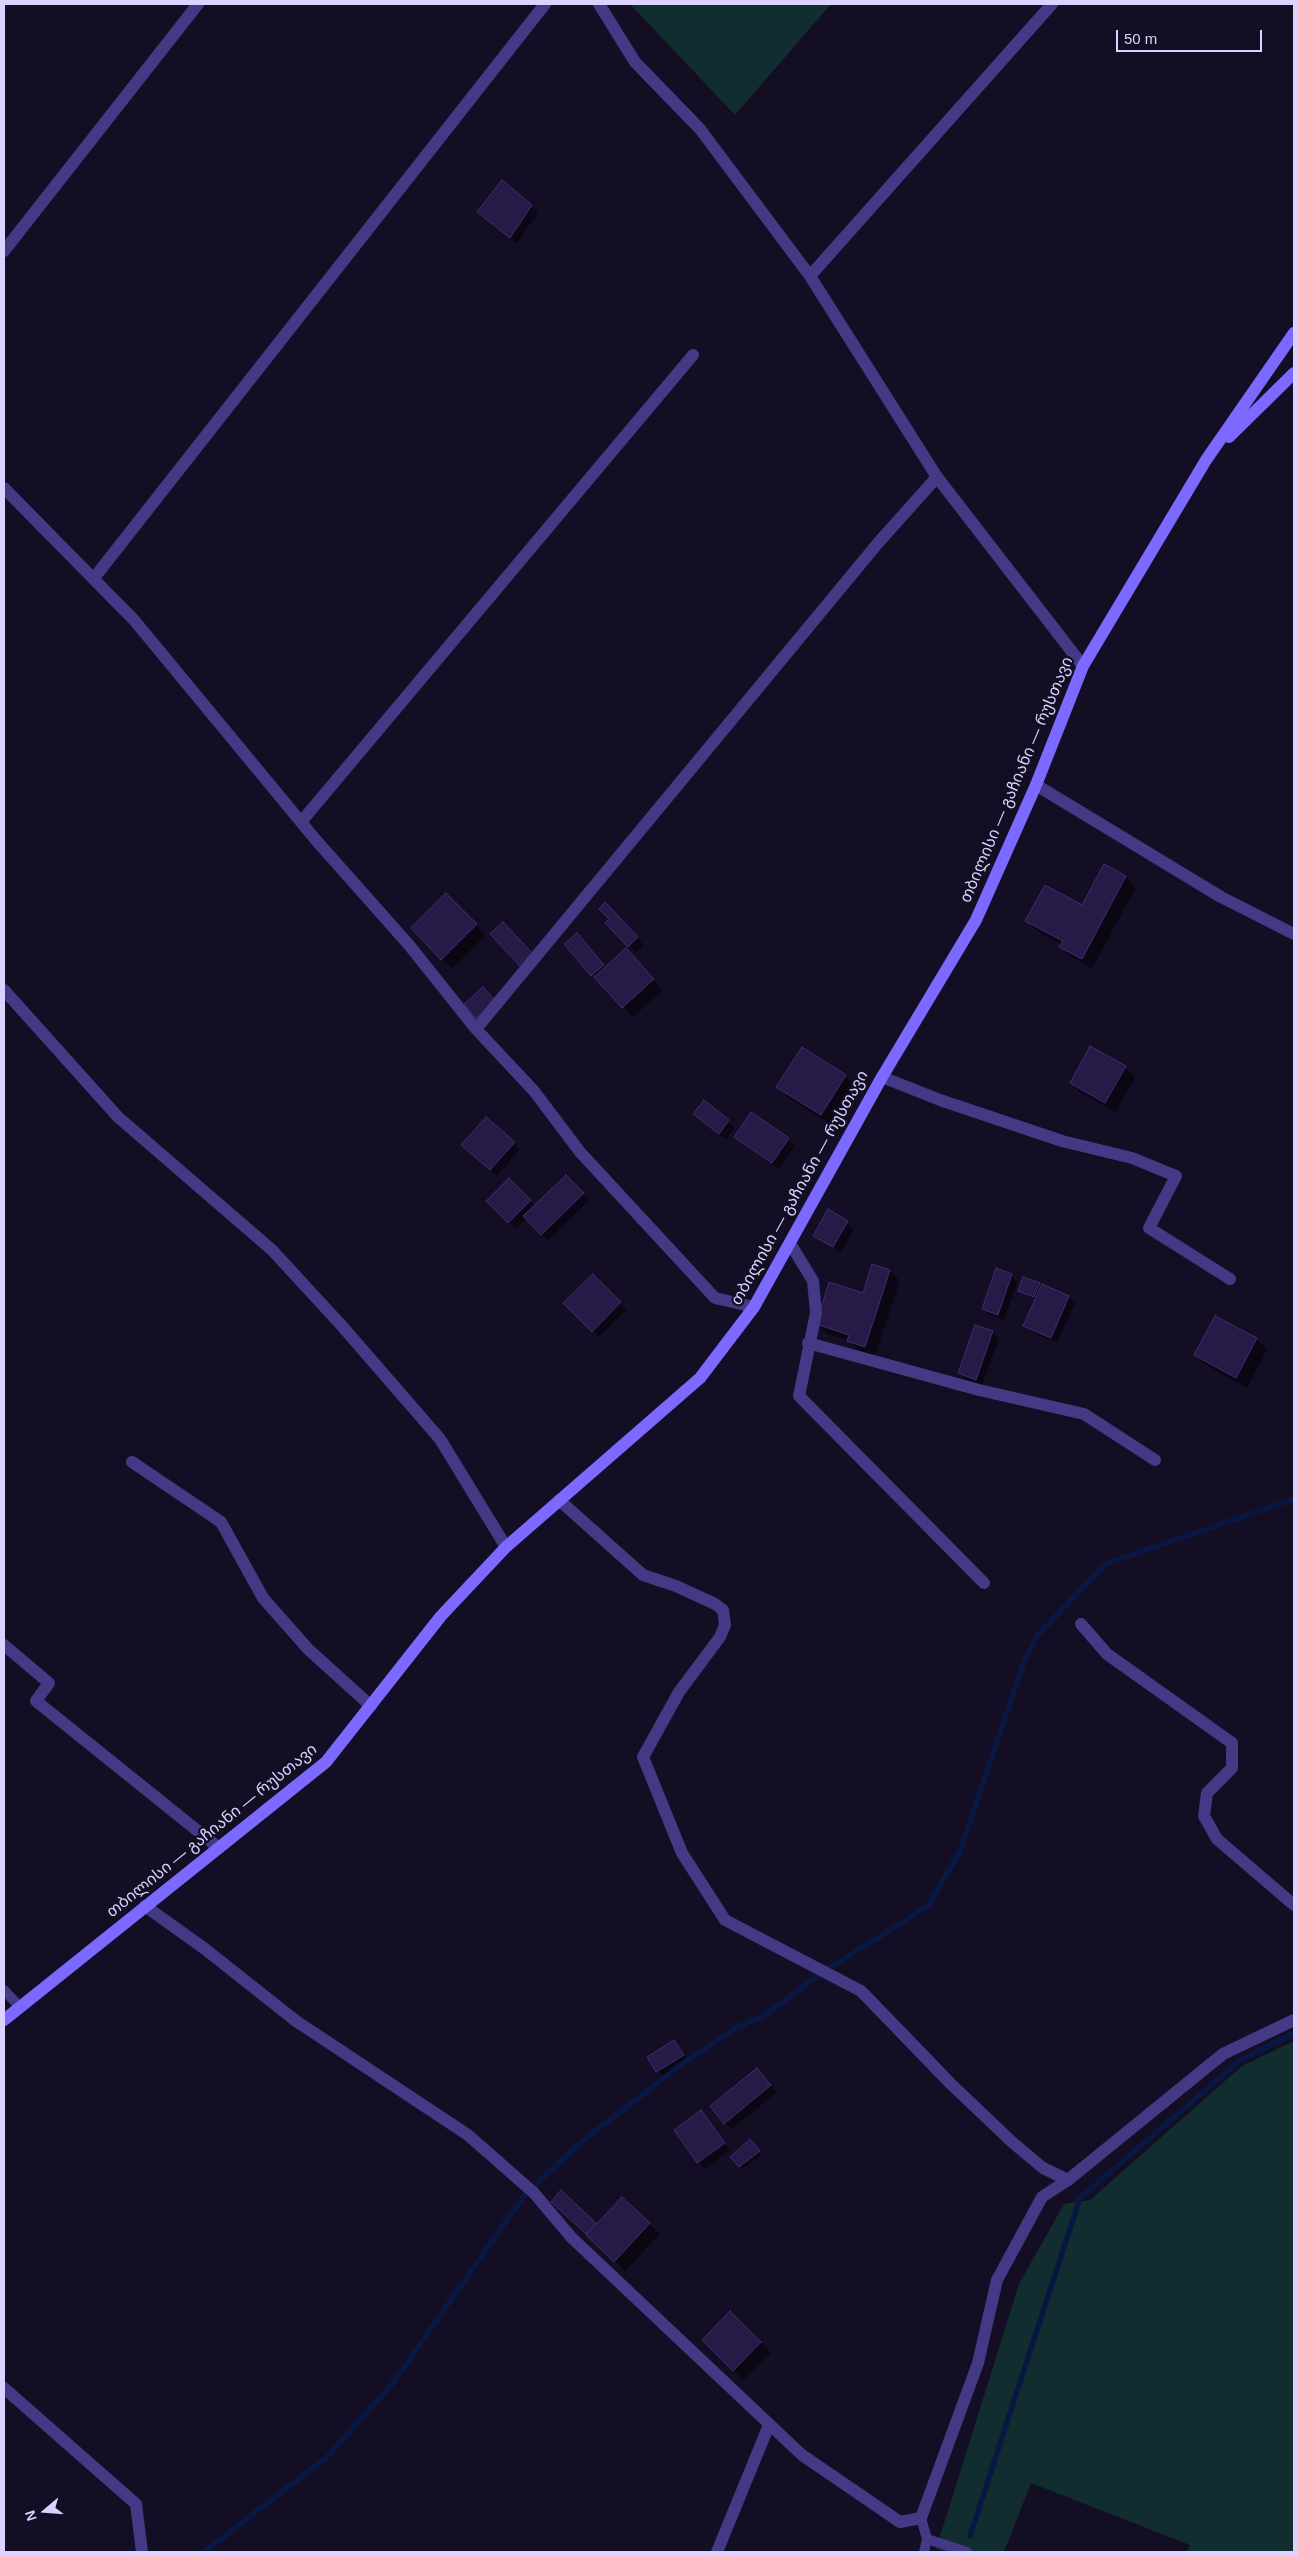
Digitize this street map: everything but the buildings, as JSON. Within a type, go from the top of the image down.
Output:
[{"type":"main road","name":"თბილისი — გაჩიანი — რუსთავი","points":[[4,2020],[19,2006],[326,1762],[441,1616],[506,1547],[700,1378],[754,1307],[882,1077],[976,920],[1036,785],[1083,666],[1206,460],[1294,333]]},
{"type":"main road","name":"თბილისი — გაჩიანი — რუსთავი","points":[[1206,460],[1294,373]]},
{"type":"street","points":[[4,251],[198,4]]},
{"type":"street","points":[[94,578],[545,4]]},
{"type":"street","points":[[599,4],[635,62],[700,129],[810,276],[937,476],[1083,666]]},
{"type":"street","points":[[810,276],[1052,4]]},
{"type":"street","points":[[301,822],[693,355]]},
{"type":"street","points":[[476,1029],[865,558],[937,476]]},
{"type":"street","points":[[4,488],[134,620],[301,822],[409,944],[476,1029],[534,1091],[580,1152],[715,1298],[754,1307]]},
{"type":"street","points":[[1036,785],[1221,897],[1294,934]]},
{"type":"street","points":[[4,990],[118,1117],[272,1250],[342,1326],[440,1439],[506,1547]]},
{"type":"street","points":[[882,1077],[940,1100],[1062,1141],[1132,1158],[1176,1176],[1149,1228],[1230,1279]]},
{"type":"street","points":[[790,1242],[813,1281],[816,1314],[808,1343],[799,1396],[984,1583]]},
{"type":"street","points":[[808,1343],[979,1390],[1084,1414],[1155,1460]]},
{"type":"street","points":[[132,1462],[222,1522],[263,1598],[308,1649],[371,1706]]},
{"type":"street","points":[[559,1500],[643,1575],[676,1586],[715,1604],[722,1610],[725,1624],[720,1637],[679,1692],[643,1757],[682,1853],[725,1920],[861,1991],[951,2084],[1012,2142],[1043,2168],[1068,2180]]},
{"type":"street","points":[[1081,1624],[1107,1654],[1232,1743],[1232,1768],[1207,1793],[1204,1816],[1217,1839],[1294,1905]]},
{"type":"street","points":[[4,1645],[49,1683],[36,1702],[219,1848]]},
{"type":"street","points":[[145,1906],[205,1949],[296,2021],[468,2134],[534,2193],[571,2237],[802,2455],[900,2522],[921,2518],[978,2363],[997,2280],[1042,2197],[1068,2180],[1223,2054],[1294,2020]]},
{"type":"street","points":[[4,2388],[136,2504],[142,2552]]},
{"type":"street","points":[[717,2552],[769,2425]]},
{"type":"lane","points":[[4,1990],[19,2006]]},
{"type":"lane","points":[[921,2518],[927,2539],[924,2552]]},
{"type":"lane","points":[[927,2539],[967,2552]]},
{"type":"green space","points":[[630,4],[831,4],[735,115]]},
{"type":"green space","points":[[1294,2041],[1294,2552],[1187,2552],[1190,2545],[1031,2483],[1004,2552],[949,2552],[936,2549],[1019,2284],[1064,2204],[1090,2200],[1242,2066]]},
{"type":"waterway","points":[[204,2552],[327,2457],[393,2383],[523,2197],[575,2147],[678,2067],[734,2029],[768,2013],[823,1972],[928,1906],[960,1851],[1024,1662],[1038,1635],[1105,1564],[1294,1499]]},
{"type":"waterway","points":[[970,2536],[1080,2198],[1239,2061],[1294,2033]]}]
